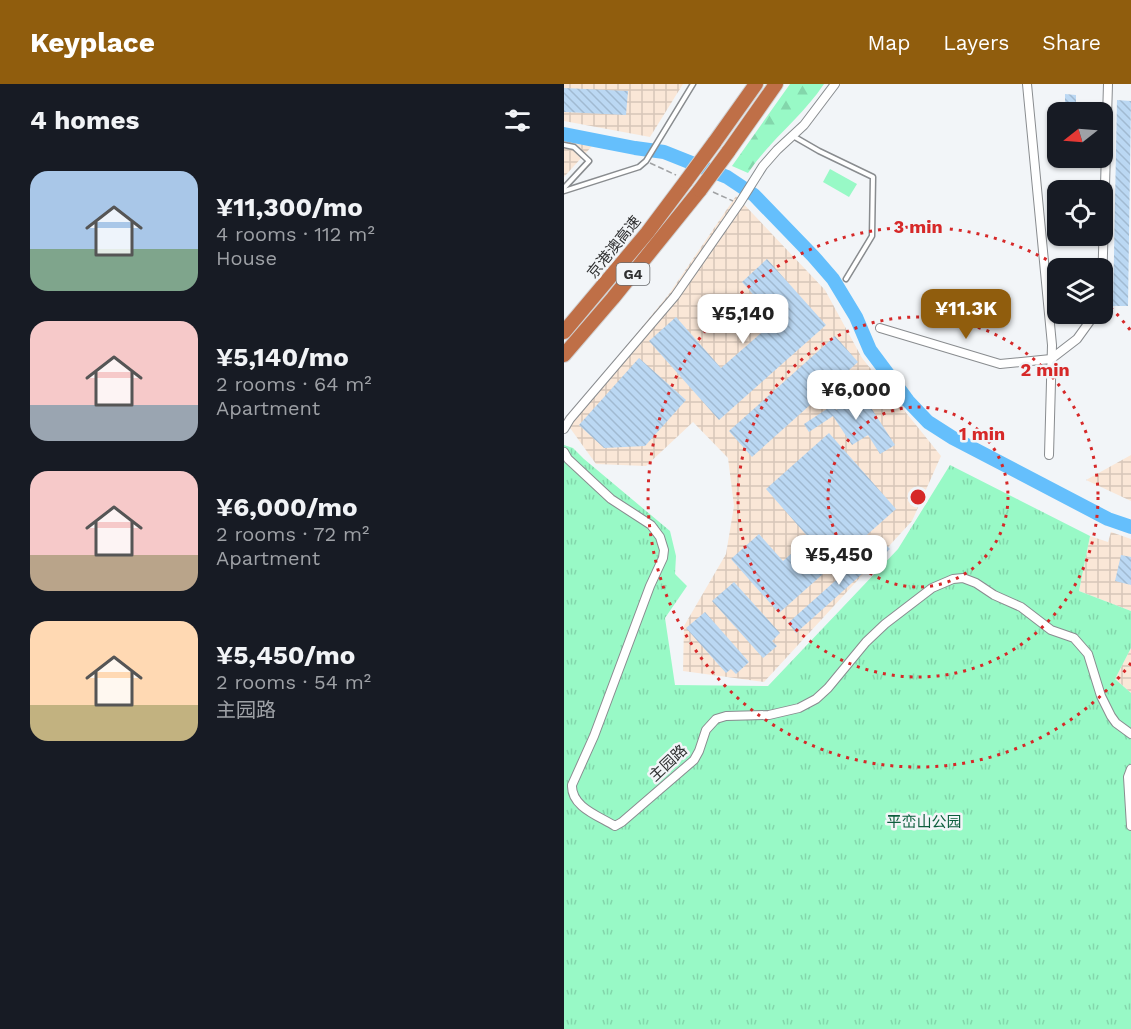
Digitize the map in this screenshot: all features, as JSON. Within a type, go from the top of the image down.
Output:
[{"type":"highway","name":"京港澳高速","points":[[564,332],[648,232],[756,84]]},
{"type":"highway","name":"G4","points":[[564,355],[700,190],[776,84]]},
{"type":"street","points":[[564,429],[570,419],[675,296],[770,157],[815,113],[835,84]]},
{"type":"street","points":[[1027,84],[1052,345],[1049,455]]},
{"type":"street","points":[[1103,258],[1108,84]]},
{"type":"street","points":[[880,328],[1000,364],[1051,359],[1077,339],[1088,324]]},
{"type":"street","name":"主园路","points":[[565,457],[611,499],[651,525],[660,537],[664,550],[663,558],[650,586],[594,735],[572,785],[572,794],[577,802],[615,826],[694,760],[706,730],[716,718],[770,715],[799,708],[816,699],[885,624],[932,588],[953,579],[976,583],[1021,608],[1047,628],[1074,639],[1088,654],[1101,696],[1111,716],[1131,734]]},
{"type":"street","points":[[1131,769],[1128,785],[1131,826]]},
{"type":"lane","points":[[564,189],[633,170],[646,161],[693,84]]},
{"type":"lane","points":[[793,136],[873,177],[872,236],[846,279]]},
{"type":"lane","points":[[564,145],[574,147],[589,161],[564,189]]},
{"type":"shaded area","points":[[564,84],[683,84],[650,137],[564,121]]},
{"type":"shaded area","points":[[564,139],[593,145],[564,177]]},
{"type":"shaded area","points":[[736,196],[825,290],[862,358],[941,456],[912,521],[764,682],[683,671],[684,626],[726,554],[734,506],[728,458],[693,422],[646,466],[596,464],[565,421],[669,294]]},
{"type":"shaded area","points":[[1131,455],[1131,501],[1086,480]]},
{"type":"shaded area","points":[[1111,532],[1131,539],[1131,611],[1079,591],[1090,536],[1108,542]]},
{"type":"shaded area","points":[[1131,648],[1131,693],[1115,679]]},
{"type":"green space","points":[[790,84],[824,84],[748,173],[732,166]]},
{"type":"green space","points":[[830,169],[857,184],[849,197],[823,182]]},
{"type":"green space","name":"平峦山公园","points":[[564,445],[573,448],[670,531],[676,556],[675,574],[687,586],[665,618],[675,685],[768,686],[898,549],[950,465],[1090,536],[1079,591],[1131,611],[1131,648],[1115,679],[1131,693],[1131,1029],[564,1029]]},
{"type":"building","points":[[564,88],[628,91],[626,115],[564,112]]},
{"type":"building","points":[[1065,94],[1076,95],[1076,102],[1065,102]]},
{"type":"building","points":[[1117,100],[1131,101],[1128,306],[1113,306]]},
{"type":"building","points":[[767,259],[826,325],[719,420],[649,341],[676,317],[721,368],[776,320],[742,282]]},
{"type":"building","points":[[835,336],[858,362],[752,457],[729,431]]},
{"type":"building","points":[[639,358],[686,400],[645,446],[604,448],[579,425]]},
{"type":"building","points":[[857,386],[895,445],[880,454],[868,435],[852,445],[833,416],[809,432],[804,424],[833,405],[836,410],[847,403],[843,396]]},
{"type":"building","points":[[829,433],[896,509],[779,613],[731,559],[759,534],[783,561],[809,538],[766,489]]},
{"type":"building","points":[[881,540],[890,549],[796,633],[788,623]]},
{"type":"building","points":[[1121,555],[1131,557],[1131,585],[1115,581]]},
{"type":"building","points":[[734,582],[780,633],[772,641],[777,646],[763,658],[712,601]]},
{"type":"building","points":[[705,612],[749,662],[736,674],[731,669],[726,673],[686,628]]},
{"type":"waterway","points":[[564,134],[664,152],[727,177],[754,195],[833,279],[856,317],[870,350],[908,401],[928,422],[953,438],[1108,519],[1131,527]]}]
